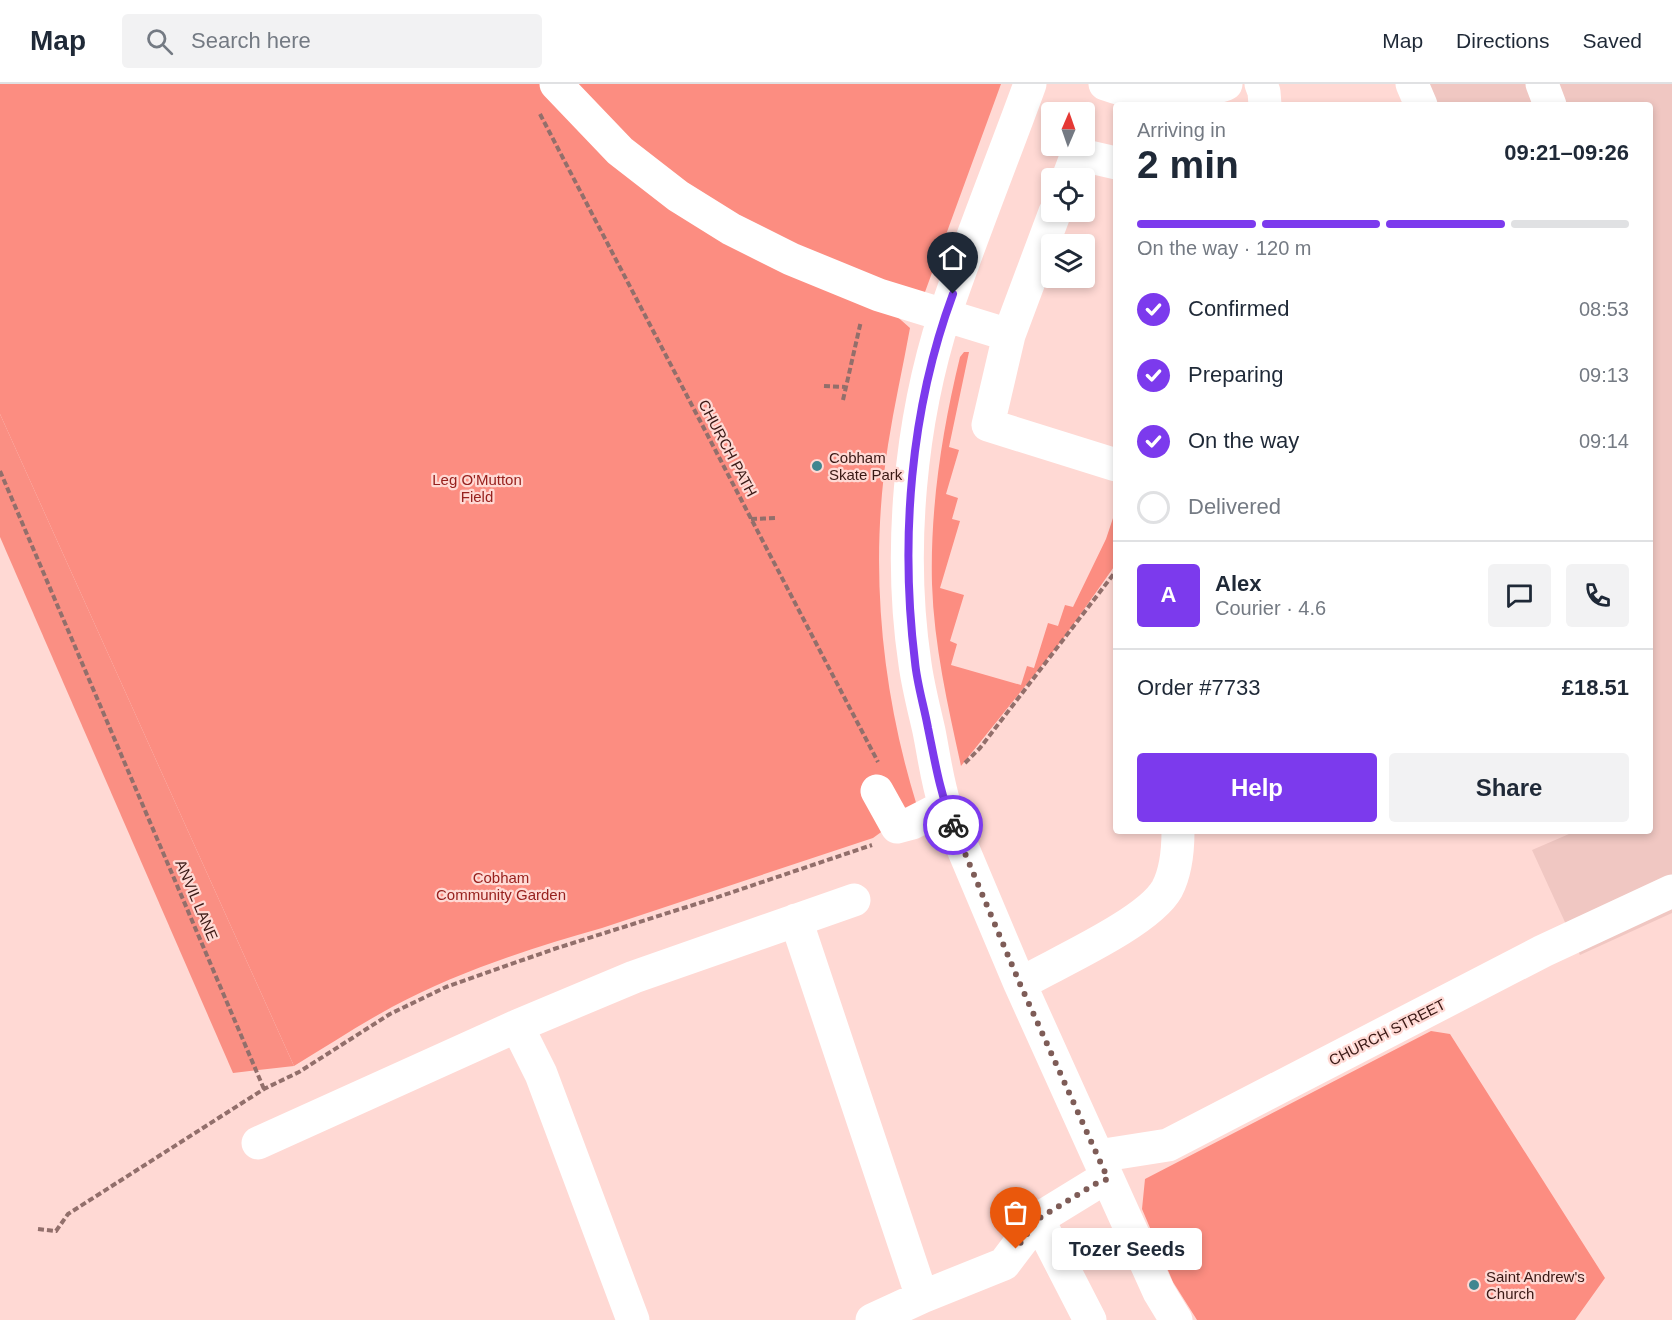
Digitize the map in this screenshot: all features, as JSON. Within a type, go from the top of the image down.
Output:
[{"type":"street","points":[[1029,84],[945,315],[929,376],[916,446],[908,524],[909,596],[915,664],[941,794],[1020,984],[1159,1292],[1176,1320]]},
{"type":"street","points":[[1105,84],[1160,100],[1226,84]]},
{"type":"street","points":[[1261,84],[1265,102]]},
{"type":"street","points":[[1542,84],[1549,102]]},
{"type":"street","points":[[545,95],[678,196],[731,229],[791,259],[868,291],[1009,335]]},
{"type":"street","points":[[1072,168],[1077,154],[1113,162]]},
{"type":"street","points":[[1052,222],[1009,335],[988,424],[1113,464]]},
{"type":"street","points":[[878,778],[897,827],[912,823],[941,794]]},
{"type":"street","points":[[1020,984],[1123,928],[1156,904],[1172,879],[1178,834]]},
{"type":"street","name":"CHURCH STREET","points":[[1038,1219],[1095,1184],[1103,1168],[1168,1145],[1544,951],[1672,891]]},
{"type":"street","points":[[258,1143],[517,1026],[634,977],[854,900]]},
{"type":"street","points":[[796,920],[922,1297]]},
{"type":"street","points":[[517,1026],[541,1074],[633,1320]]},
{"type":"street","points":[[872,1320],[1004,1264],[1038,1219],[1090,1320]]},
{"type":"path","name":"CHURCH PATH","points":[[545,95],[878,778]]},
{"type":"path","points":[[843,400],[844,387],[868,291]]},
{"type":"path","points":[[824,386],[844,387]]},
{"type":"path","name":"ANVIL LANE","points":[[0,471],[264,1089]]},
{"type":"path","points":[[751,519],[778,518]]},
{"type":"path","points":[[941,794],[961,767],[980,748],[1113,575]]},
{"type":"path","points":[[38,1229],[56,1231],[68,1214],[264,1089],[299,1072],[390,1014],[446,987],[554,949],[878,843],[897,827]]},
{"type":"shaded area","points":[[1423,84],[1672,84],[1672,913],[1580,955],[1532,850],[1569,834],[1653,834],[1653,102],[1433,102]]},
{"type":"shaded area","points":[[0,414],[294,1066],[233,1073],[0,537]]},
{"type":"green space","name":"Leg O'Mutton Field","points":[[0,84],[1001,84],[925,292],[893,313],[910,328],[890,430],[882,490],[879,581],[887,672],[895,718],[917,806],[873,838],[468,972],[417,994],[294,1066],[0,414]]},
{"type":"green space","points":[[964,352],[969,352],[949,447],[959,450],[946,494],[958,498],[952,519],[960,521],[940,588],[964,595],[950,641],[957,644],[951,665],[1021,685],[1027,666],[1034,668],[1048,623],[1058,626],[1065,605],[1073,607],[1106,539],[1113,518],[1113,568],[1063,639],[961,766],[939,653],[932,584],[935,498],[943,441],[960,357]]},
{"type":"green space","points":[[1431,1031],[1450,1034],[1605,1278],[1575,1320],[1197,1320],[1173,1282],[1142,1209],[1145,1179]]},
{"type":"way so far","points":[[953,825],[1020,984],[1108,1179],[1095,1184],[1038,1219],[1016,1249]]},
{"type":"place","name":"Cobham Skate Park","points":[[817,466]]},
{"type":"place","name":"Tozer Seeds","points":[[1016,1249]]},
{"type":"place","name":"Saint Andrew's Church","points":[[1474,1285]]},
{"type":"route","points":[[953,294],[929,376],[916,446],[908,524],[909,596],[915,664],[938,782],[953,825]]},
{"type":"park label","name":"Cobham Community Garden","points":[[501,886]]}]
